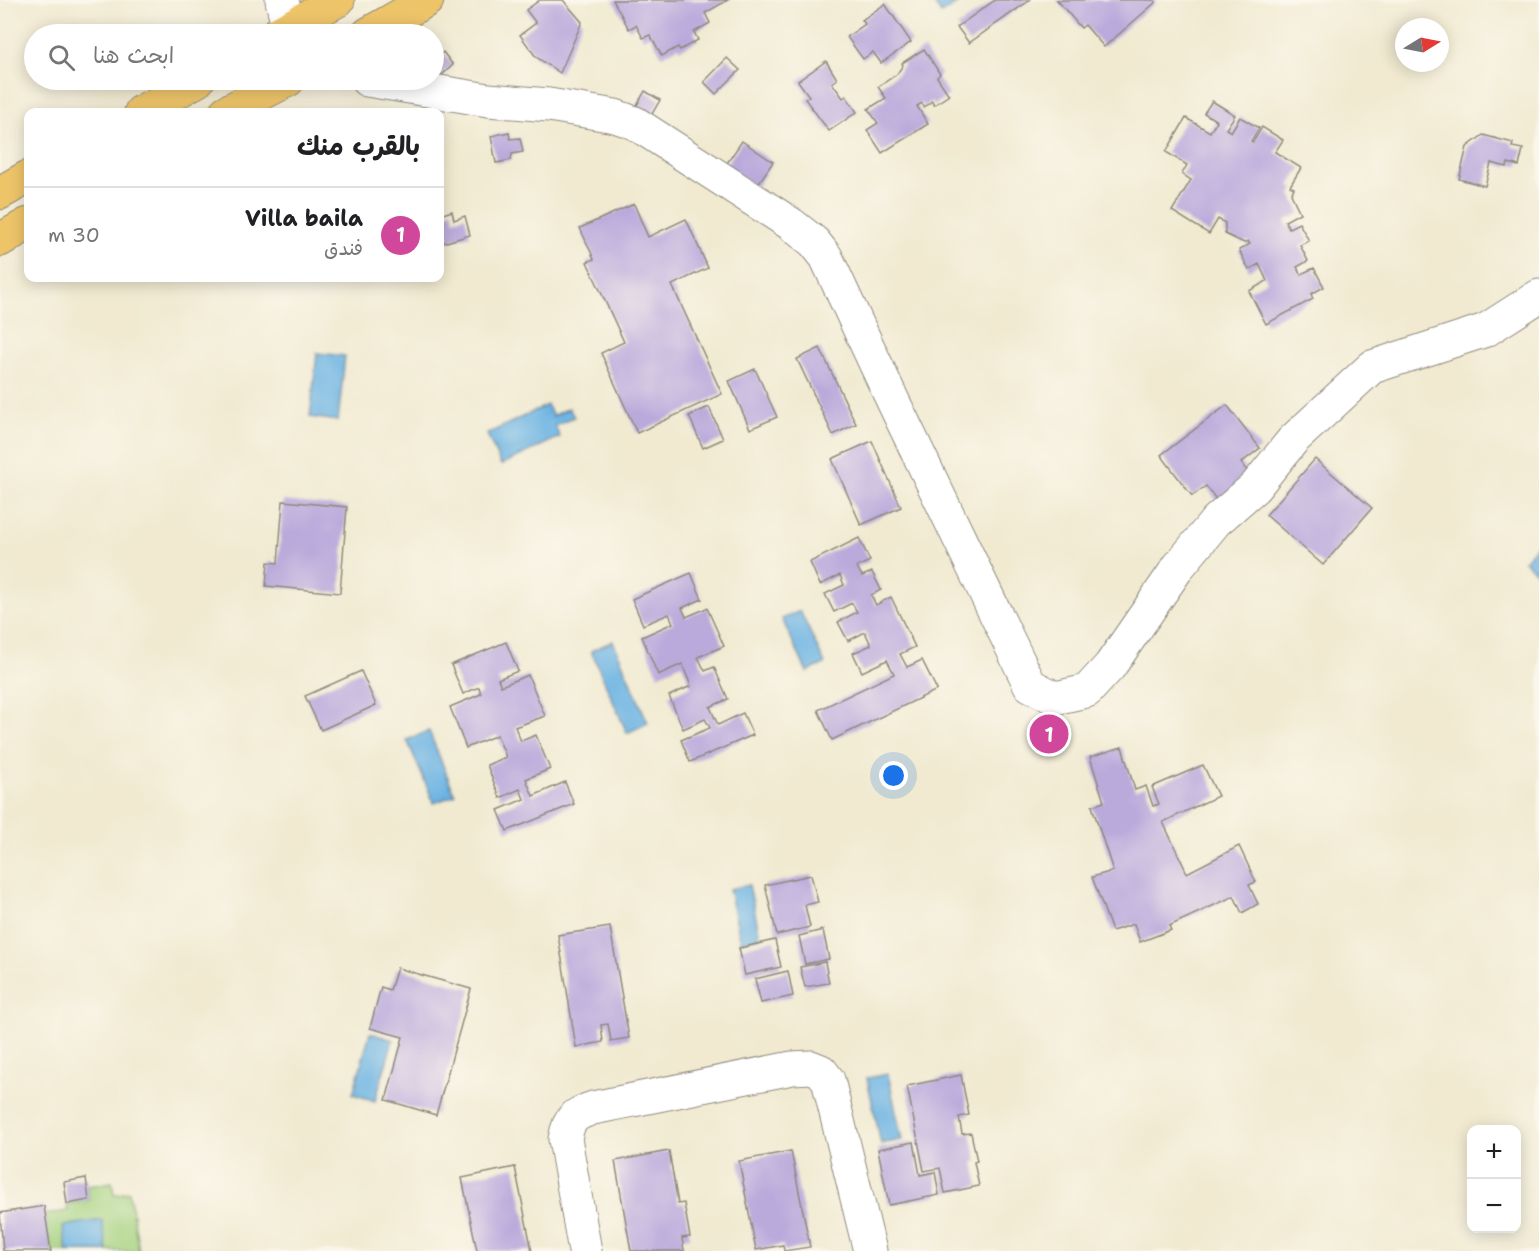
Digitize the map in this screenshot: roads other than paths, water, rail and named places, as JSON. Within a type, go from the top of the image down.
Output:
[{"type":"highway","points":[[285,24],[338,0]]},
{"type":"highway","points":[[385,24],[427,0]]},
{"type":"highway","points":[[148,108],[180,90]]},
{"type":"highway","points":[[234,108],[269,90]]},
{"type":"highway","points":[[0,193],[24,179]]},
{"type":"highway","points":[[0,240],[24,226]]},
{"type":"street","points":[[428,90],[488,100],[549,105],[615,116],[635,123],[775,213],[814,242],[826,257],[1030,685],[1055,698],[1087,691],[1110,666],[1179,566],[1216,521],[1255,487],[1293,440],[1372,367],[1486,330],[1539,296]]},
{"type":"street","points":[[585,1251],[565,1139],[568,1125],[576,1114],[593,1107],[717,1082],[792,1068],[811,1067],[821,1071],[828,1080],[870,1251]]},
{"type":"water","points":[[932,0],[962,0],[941,14]]},
{"type":"water","points":[[317,353],[345,356],[338,421],[310,417]]},
{"type":"water","points":[[547,405],[553,416],[569,408],[574,417],[555,426],[560,437],[501,465],[487,434]]},
{"type":"water","points":[[1539,542],[1539,574],[1524,561]]},
{"type":"water","points":[[800,611],[825,664],[807,672],[782,619]]},
{"type":"water","points":[[613,641],[648,723],[627,733],[591,651]]},
{"type":"water","points":[[429,731],[455,795],[434,803],[407,740]]},
{"type":"water","points":[[749,885],[760,937],[741,942],[729,889]]},
{"type":"water","points":[[370,1033],[393,1040],[375,1101],[353,1094]]},
{"type":"water","points":[[888,1074],[902,1140],[881,1144],[867,1078]]},
{"type":"water","points":[[102,1220],[107,1251],[67,1251],[63,1226]]},
{"type":"place","name":"Villa baila","points":[[1049,734]]}]
